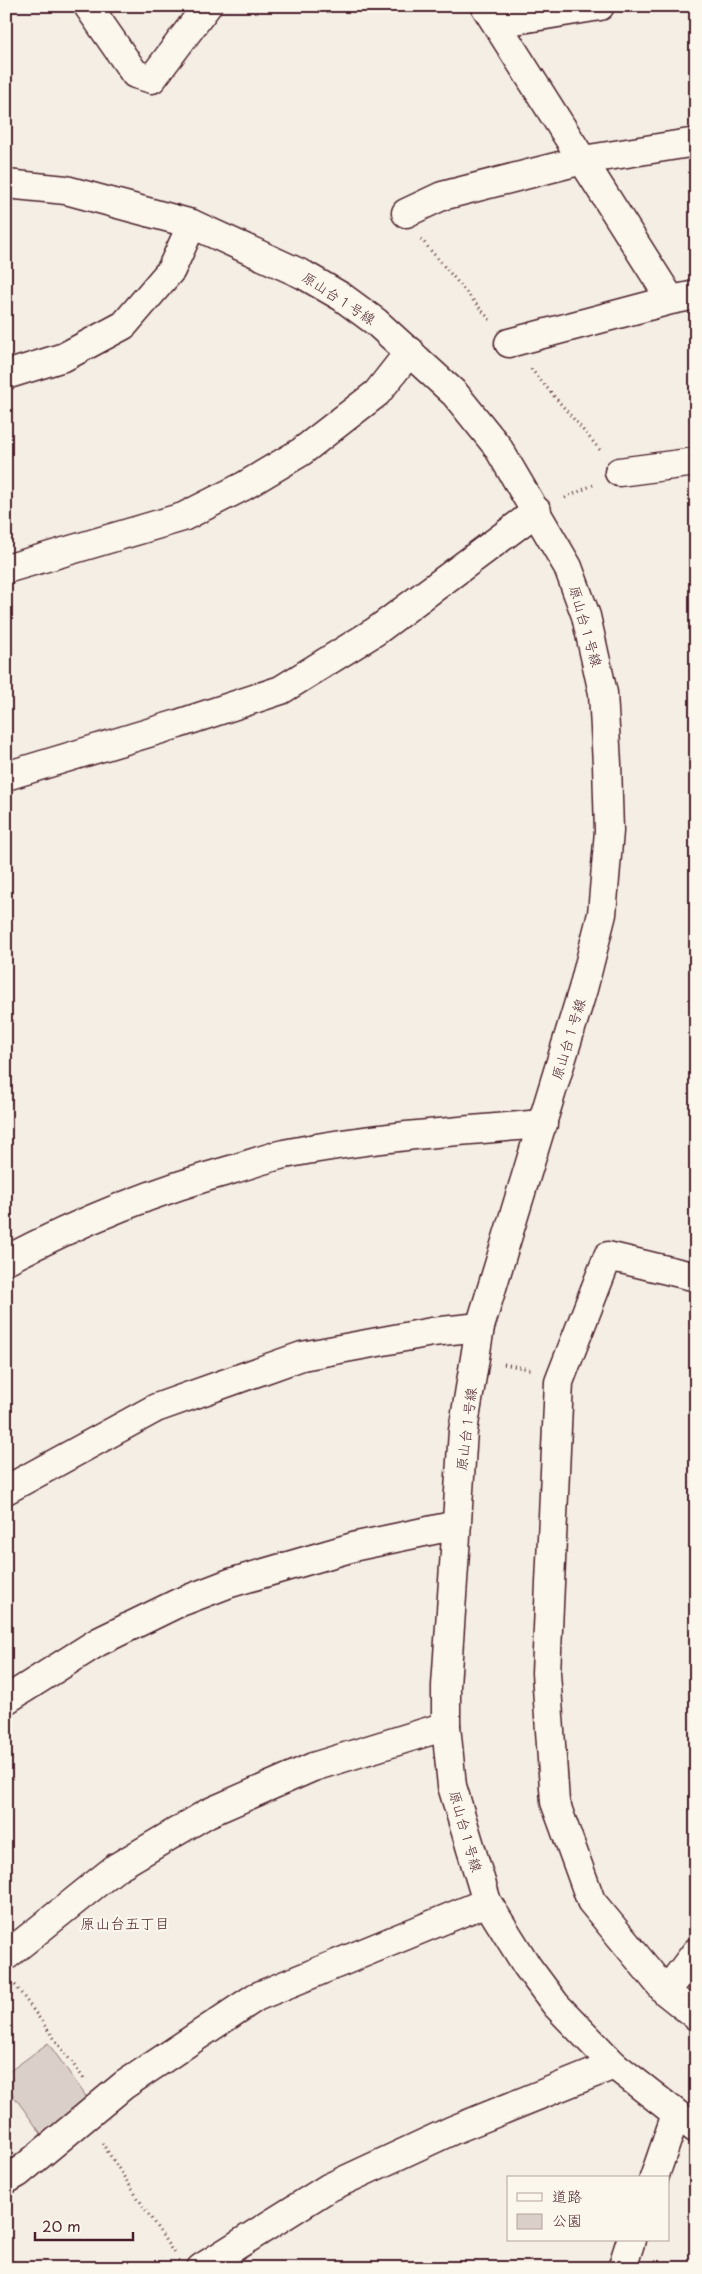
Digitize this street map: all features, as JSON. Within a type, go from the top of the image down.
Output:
[{"type":"street","points":[[88,6],[135,74],[152,79],[207,6]]},
{"type":"street","points":[[509,343],[684,298],[584,160],[491,14],[600,6]]},
{"type":"street","points":[[406,213],[442,196],[584,160],[696,142]]},
{"type":"street","name":"原山台１号線","points":[[6,184],[66,190],[192,224],[304,275],[342,298],[376,322],[455,394],[497,446],[537,511],[568,567],[588,626],[603,693],[608,831],[602,914],[583,989],[480,1327],[463,1431],[446,1686],[446,1726],[452,1786],[487,1902],[527,1966],[556,2005],[614,2065],[686,2122]]},
{"type":"street","points":[[6,374],[64,357],[124,325],[171,270],[192,224]]},
{"type":"street","points":[[6,569],[183,517],[244,486],[301,452],[377,393],[410,351]]},
{"type":"street","points":[[619,472],[696,462]]},
{"type":"street","points":[[6,776],[178,724],[281,690],[376,631],[537,511]]},
{"type":"street","points":[[6,1260],[68,1228],[148,1196],[194,1180],[284,1154],[387,1137],[543,1124]]},
{"type":"street","points":[[696,1277],[608,1256],[558,1382],[547,1663],[555,1802],[591,1901],[666,1992],[696,2016]]},
{"type":"street","points":[[6,1490],[156,1408],[302,1356],[432,1332],[480,1327]]},
{"type":"street","points":[[6,1700],[98,1642],[178,1603],[230,1583],[357,1546],[457,1525]]},
{"type":"street","points":[[9,1969],[116,1867],[208,1814],[313,1767],[446,1726]]},
{"type":"street","points":[[6,2180],[18,2173],[124,2085],[256,1997],[487,1902]]},
{"type":"street","points":[[666,1992],[696,1952]]},
{"type":"street","points":[[190,2264],[328,2188],[453,2130],[614,2065]]},
{"type":"street","points":[[655,2176],[686,2122]]},
{"type":"street","points":[[622,2268],[630,2242]]},
{"type":"path","points":[[537,511],[619,472]]},
{"type":"path","points":[[9,1969],[190,2264]]},
{"type":"green space","points":[[48,2043],[88,2099],[42,2135],[6,2085],[6,2074]]},
{"type":"district","name":"原山台五丁目","points":[[125,1922]]}]
